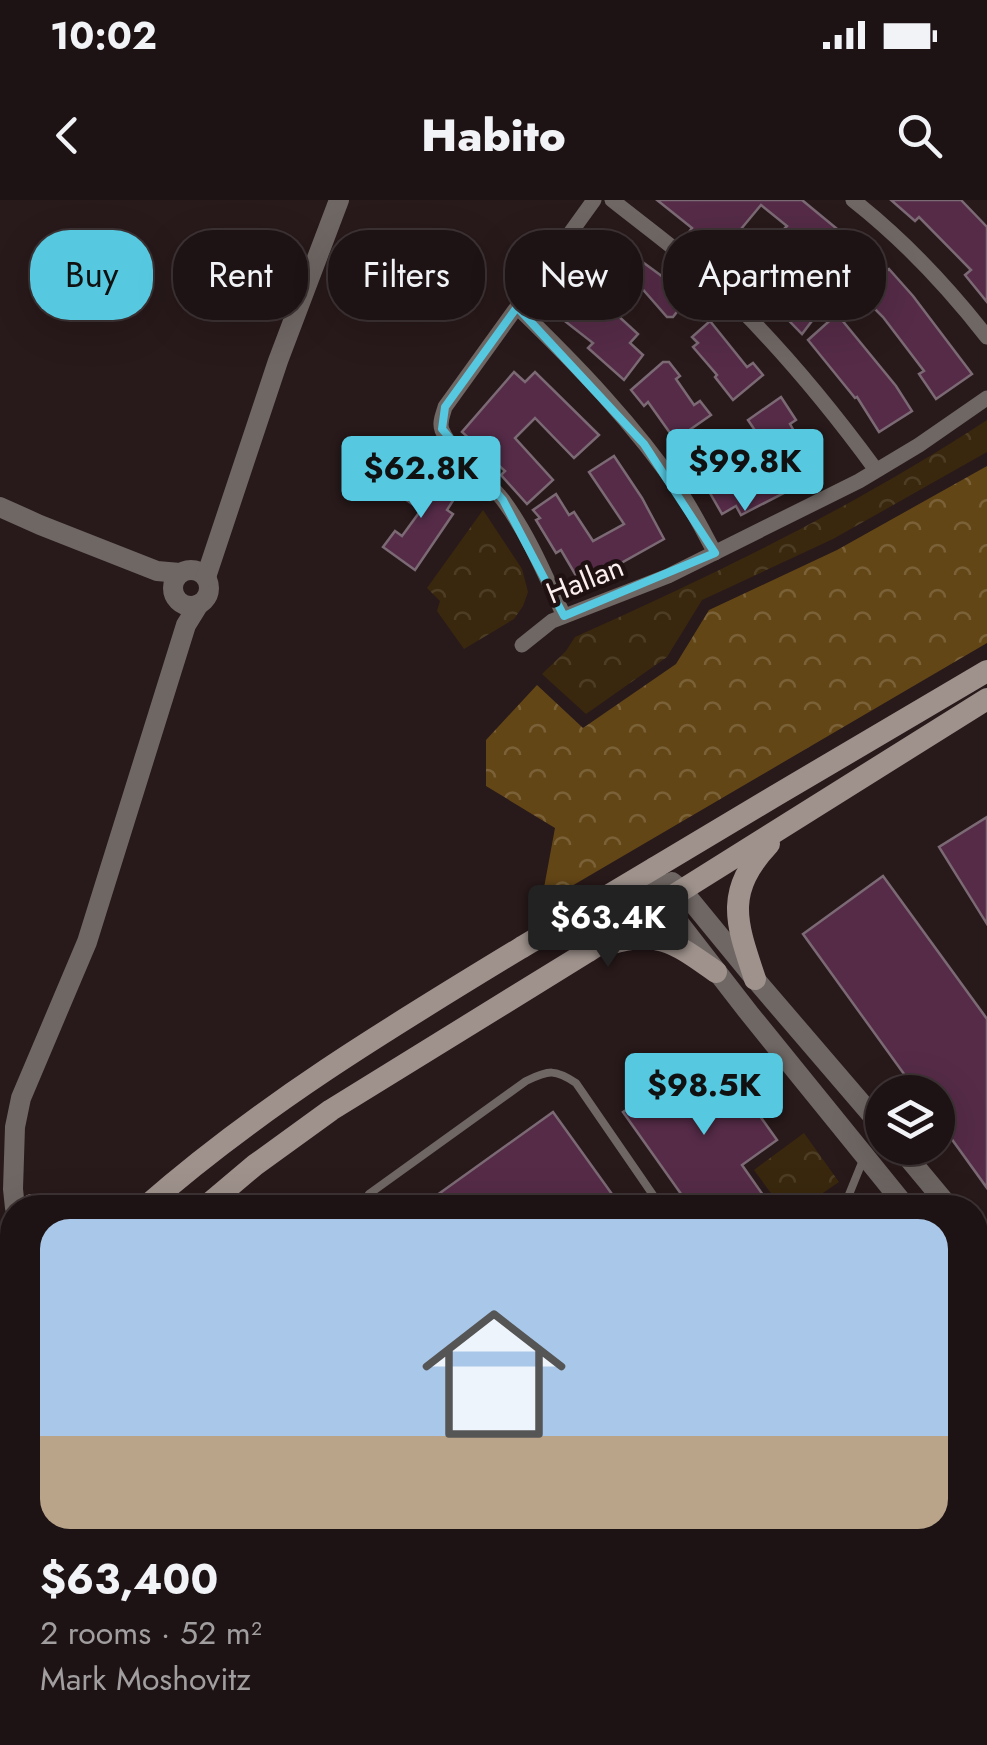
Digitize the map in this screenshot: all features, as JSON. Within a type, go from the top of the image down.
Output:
[{"type":"main road","points":[[159,1195],[326,1068],[654,867],[987,671]]},
{"type":"main road","points":[[219,1195],[331,1110],[987,699]]},
{"type":"main road","points":[[754,979],[740,930],[738,896],[745,872],[789,823]]},
{"type":"main road","points":[[587,952],[647,936],[674,944],[716,972]]},
{"type":"main road","points":[[155,1195],[163,1191]]},
{"type":"street","points":[[26,1195],[15,1153],[21,1098],[87,942],[186,625],[192,582],[338,200]]},
{"type":"street","points":[[572,230],[594,200]]},
{"type":"street","points":[[612,200],[733,301],[819,395],[876,470]]},
{"type":"street","points":[[853,200],[928,268],[987,337]]},
{"type":"street","points":[[507,320],[445,407],[440,421],[452,446],[512,514],[564,616]]},
{"type":"street","points":[[531,320],[594,384],[644,444],[682,494],[715,554]]},
{"type":"street","name":"HaIlan","points":[[522,645],[552,621],[715,554],[876,470],[987,398]]},
{"type":"street","points":[[0,506],[192,582]]},
{"type":"street","points":[[654,867],[716,972],[865,1155]]},
{"type":"street","points":[[672,896],[754,979],[865,1107]]},
{"type":"street","points":[[873,1165],[897,1195]]},
{"type":"street","points":[[914,1165],[939,1195]]},
{"type":"lane","points":[[369,1194],[526,1081],[543,1073],[559,1072],[576,1083],[653,1195]]},
{"type":"lane","points":[[849,1195],[865,1155]]},
{"type":"highlighted area","points":[[517,307],[644,444],[715,553],[564,616],[503,500],[442,429],[445,407]]},
{"type":"green space","points":[[987,420],[987,452],[833,539],[702,600],[667,657],[586,714],[542,674],[575,637],[786,537]]},
{"type":"green space","points":[[987,466],[987,643],[541,904],[555,828],[486,786],[486,740],[537,685],[583,728],[676,664],[709,610],[837,550]]},
{"type":"green space","points":[[483,510],[522,569],[528,592],[514,619],[464,649],[437,611],[440,601],[427,588]]},
{"type":"green space","points":[[804,1133],[839,1182],[820,1195],[772,1195],[754,1170]]},
{"type":"building","points":[[657,200],[802,200],[838,230],[783,230],[787,226],[761,205],[742,230],[692,228]]},
{"type":"building","points":[[891,200],[961,200],[987,227],[987,302],[965,275],[971,270],[919,217],[915,221]]},
{"type":"building","points":[[643,262],[663,277],[663,312],[643,290]]},
{"type":"building","points":[[889,269],[913,296],[972,374],[936,399],[919,374],[924,371],[885,320]]},
{"type":"building","points":[[564,320],[623,320],[638,334],[630,343],[643,355],[624,380],[588,348],[593,343]]},
{"type":"building","points":[[788,320],[813,320],[802,334]]},
{"type":"building","points":[[830,320],[842,320],[912,411],[879,432],[857,397],[808,340]]},
{"type":"building","points":[[710,321],[747,367],[753,363],[763,375],[733,400],[693,347],[698,343],[692,337]]},
{"type":"building","points":[[663,362],[669,362],[680,376],[676,379],[694,405],[700,401],[711,415],[675,440],[648,402],[644,406],[631,390]]},
{"type":"building","points":[[514,372],[525,382],[535,372],[599,435],[574,458],[535,418],[515,438],[553,480],[527,504],[501,475],[505,471],[462,432]]},
{"type":"building","points":[[781,397],[796,420],[790,424],[819,475],[741,515],[736,506],[722,514],[691,460],[719,443],[742,481],[773,465],[775,460],[748,420]]},
{"type":"building","points":[[614,456],[664,539],[616,566],[619,570],[604,578],[598,568],[578,579],[561,550],[556,553],[533,510],[556,494],[569,515],[574,512],[593,541],[624,524],[589,472]]},
{"type":"building","points":[[415,472],[454,499],[447,510],[453,514],[415,570],[383,547],[395,531],[402,536],[421,510],[399,495]]},
{"type":"building","points":[[987,817],[987,924],[939,847]]},
{"type":"building","points":[[883,876],[987,1019],[987,1188],[955,1144],[955,1075],[905,1075],[803,934]]},
{"type":"building","points":[[720,1060],[777,1140],[742,1165],[763,1195],[682,1195],[623,1112],[682,1070],[690,1082]]},
{"type":"building","points":[[553,1112],[613,1195],[437,1195]]}]
